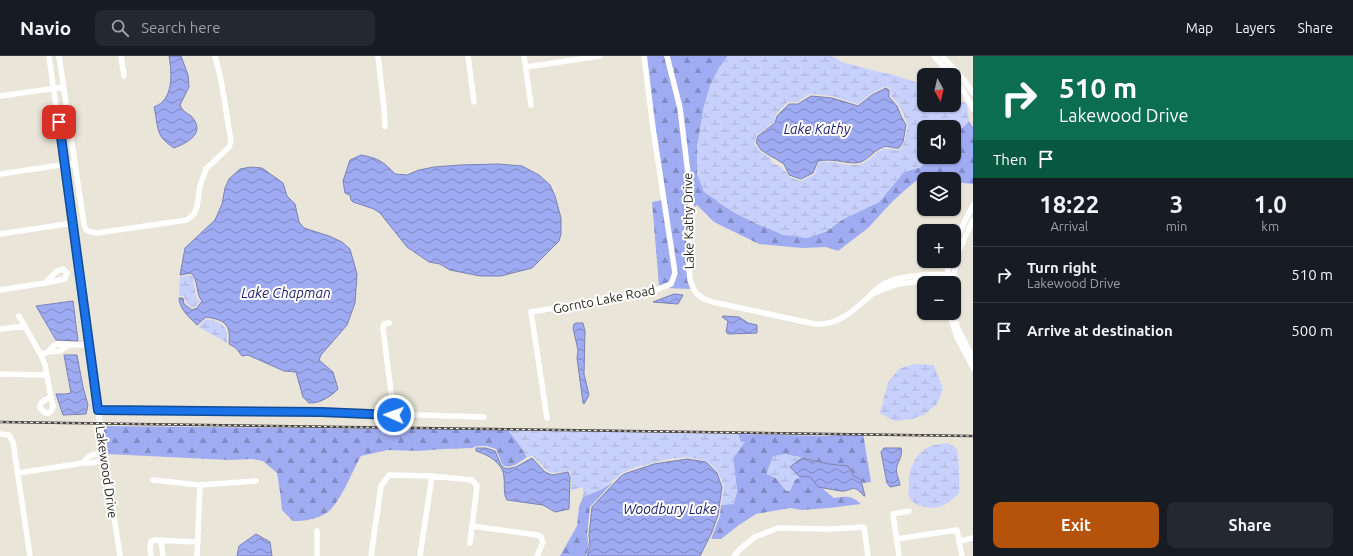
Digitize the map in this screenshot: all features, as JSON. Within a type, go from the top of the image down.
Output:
[{"type":"street","name":"Lakewood Drive","points":[[49,56],[104,453],[120,556]]},
{"type":"street","points":[[59,56],[84,224],[86,230],[91,232],[187,220],[194,214],[197,207],[200,186],[206,169],[229,147],[231,141],[221,80],[215,56]]},
{"type":"street","points":[[121,56],[124,76]]},
{"type":"street","points":[[378,56],[384,108],[384,126]]},
{"type":"street","points":[[468,56],[474,102]]},
{"type":"street","points":[[524,56],[531,105]]},
{"type":"street","points":[[526,67],[600,56]]},
{"type":"street","name":"Gornto Lake Road","points":[[547,418],[531,312],[651,292],[671,284],[675,273],[653,128],[644,56]]},
{"type":"street","name":"Lake Kathy Drive","points":[[666,56],[678,98],[691,199],[688,264],[690,283],[694,291],[700,297],[708,301],[821,324],[840,320],[884,284],[898,278],[917,276]]},
{"type":"street","points":[[934,56],[945,68]]},
{"type":"street","points":[[942,56],[960,75],[973,93]]},
{"type":"street","points":[[0,96],[64,87]]},
{"type":"street","points":[[961,88],[973,109]]},
{"type":"street","points":[[0,174],[75,162]]},
{"type":"street","points":[[961,229],[973,205]]},
{"type":"street","points":[[953,276],[959,250],[973,220]]},
{"type":"street","points":[[0,234],[73,223]]},
{"type":"street","name":"Lake Kathy Drive","points":[[921,276],[936,276]]},
{"type":"street","points":[[0,290],[45,283]]},
{"type":"street","points":[[19,316],[41,355],[51,397]]},
{"type":"street","points":[[951,320],[957,337],[973,368]]},
{"type":"street","points":[[955,320],[973,358]]},
{"type":"street","points":[[389,323],[384,324],[384,329],[394,415]]},
{"type":"street","points":[[0,329],[25,326]]},
{"type":"street","points":[[41,355],[48,352],[60,351],[68,345],[90,344]]},
{"type":"street","points":[[0,374],[46,374]]},
{"type":"street","points":[[98,410],[321,412],[484,418]]},
{"type":"street","points":[[0,434],[9,434],[12,438],[30,556]]},
{"type":"street","points":[[84,463],[87,458],[92,455],[104,453]]},
{"type":"street","points":[[18,473],[105,460]]},
{"type":"street","points":[[371,556],[381,486],[389,474],[472,480],[477,486],[470,543]]},
{"type":"street","points":[[420,556],[432,476]]},
{"type":"street","points":[[153,480],[200,485],[256,481]]},
{"type":"street","points":[[197,556],[200,485]]},
{"type":"street","points":[[899,556],[893,514],[909,511]]},
{"type":"street","points":[[472,526],[538,534],[543,542],[537,556]]},
{"type":"street","points":[[734,556],[740,548],[755,536],[778,528],[829,529],[864,527],[868,556]]},
{"type":"street","points":[[896,539],[957,530],[962,556]]},
{"type":"street","points":[[316,556],[317,531]]},
{"type":"street","points":[[960,541],[973,538]]},
{"type":"street","points":[[152,556],[150,548],[151,541],[198,542]]},
{"type":"street","points":[[161,541],[163,556]]},
{"type":"green space","points":[[647,56],[664,56],[678,109],[688,190],[689,208],[686,264],[691,289],[667,288],[677,274],[655,128]]},
{"type":"green space","points":[[669,56],[728,56],[719,68],[704,106],[697,148],[718,202],[737,214],[762,226],[806,238],[827,231],[843,219],[879,202],[904,172],[921,167],[923,164],[961,164],[961,129],[969,121],[973,127],[973,184],[961,183],[961,172],[917,172],[917,180],[892,202],[868,228],[838,251],[826,247],[802,248],[759,244],[714,222],[697,205],[693,208],[693,199]]},
{"type":"green space","points":[[728,56],[832,56],[842,62],[891,74],[917,83],[917,112],[961,112],[961,101],[967,104],[969,121],[961,129],[961,120],[917,120],[917,164],[923,164],[921,167],[904,172],[879,202],[843,219],[827,231],[806,238],[783,235],[737,214],[704,192],[697,174],[697,148],[704,106],[710,85],[719,68]],"holes":[[[886,86],[890,89],[891,96],[899,105],[908,125],[904,143],[900,150],[884,149],[864,163],[847,165],[819,162],[815,174],[801,181],[789,177],[782,168],[772,163],[770,157],[761,152],[754,143],[757,135],[774,122],[776,114],[788,102],[798,102],[810,94],[832,96],[858,104],[871,94]]]},
{"type":"green space","points":[[662,200],[673,273],[670,282],[659,286],[652,202]]},
{"type":"green space","points":[[191,275],[193,277],[196,297],[200,301],[192,308],[186,303],[184,296],[179,296],[180,277]]},
{"type":"green space","points":[[206,319],[220,323],[223,326],[227,332],[227,343],[199,327]]},
{"type":"green space","points":[[915,364],[934,365],[943,389],[937,404],[924,415],[912,419],[894,421],[880,413],[888,382],[900,368]]},
{"type":"green space","points":[[102,426],[508,430],[527,457],[515,465],[507,467],[502,464],[496,449],[486,446],[418,451],[388,450],[361,456],[340,497],[329,511],[312,519],[293,521],[282,510],[277,473],[263,461],[252,459],[230,460],[107,454]]},
{"type":"green space","points":[[508,430],[738,434],[741,442],[745,442],[733,458],[737,491],[734,504],[721,505],[724,486],[718,472],[707,461],[687,457],[669,459],[624,472],[602,489],[583,497],[583,487],[571,490],[571,474],[569,471],[552,473],[546,470],[533,456],[527,457]]},
{"type":"green space","points":[[863,433],[871,482],[863,483],[854,476],[850,468],[843,465],[829,464],[795,456],[767,474],[791,489],[794,480],[807,476],[814,480],[818,487],[827,488],[823,489],[834,498],[848,497],[855,499],[861,504],[802,510],[790,508],[756,514],[721,539],[711,539],[720,516],[721,505],[734,503],[737,491],[733,458],[744,442],[741,443],[738,434],[826,436]]},
{"type":"green space","points":[[948,443],[956,448],[958,455],[959,493],[951,501],[942,506],[933,508],[918,505],[909,497],[909,477],[914,462],[926,448]]},
{"type":"green space","points":[[786,454],[802,458],[790,467],[800,477],[795,480],[790,491],[786,491],[775,477],[767,474],[773,456]]},
{"type":"green space","points":[[613,482],[590,507],[587,535],[589,546],[586,556],[560,556],[577,526],[579,507],[583,497],[602,489]]},
{"type":"water","points":[[169,56],[181,56],[188,75],[189,87],[180,105],[183,111],[191,116],[197,127],[196,132],[189,140],[174,148],[161,137],[159,133],[154,107],[161,103],[168,92],[171,78]]},
{"type":"water","name":"Lake Kathy","points":[[886,88],[889,90],[889,97],[897,106],[906,125],[903,142],[899,148],[883,147],[863,161],[856,163],[828,160],[818,161],[813,173],[801,179],[789,175],[784,164],[761,150],[756,142],[758,136],[775,123],[777,116],[789,104],[798,104],[811,96],[832,98],[858,106],[872,95]]},
{"type":"water","points":[[361,155],[380,161],[395,174],[407,175],[419,170],[434,167],[498,164],[522,166],[539,175],[550,185],[555,196],[561,218],[561,234],[559,241],[532,268],[501,276],[480,276],[450,270],[440,264],[429,262],[407,247],[380,213],[374,209],[353,202],[350,195],[345,193],[343,181],[350,160]]},
{"type":"water","name":"Lake Chapman","points":[[251,167],[262,168],[283,183],[287,196],[295,204],[299,222],[304,228],[329,236],[342,242],[350,249],[357,274],[355,303],[347,325],[321,355],[319,360],[333,372],[338,389],[329,397],[321,401],[309,403],[303,397],[296,372],[284,371],[248,355],[242,356],[236,348],[229,344],[228,327],[225,324],[218,320],[206,317],[197,325],[185,313],[181,306],[179,298],[183,298],[184,304],[192,310],[197,308],[202,301],[198,294],[195,279],[191,273],[180,275],[185,248],[215,220],[222,204],[225,188],[229,179],[240,169]]},
{"type":"water","points":[[674,294],[683,295],[678,304],[653,302]]},
{"type":"water","points":[[73,301],[78,341],[56,340],[36,306]]},
{"type":"water","points":[[722,317],[739,317],[748,323],[757,325],[757,333],[728,334],[726,332],[728,321]]},
{"type":"water","points":[[583,323],[585,331],[584,374],[589,395],[584,404],[577,358],[578,350],[573,328],[574,324]]},
{"type":"water","points":[[64,355],[77,355],[88,405],[86,414],[63,415],[56,394],[71,393]]},
{"type":"water","points":[[476,448],[486,448],[495,451],[501,465],[506,469],[516,467],[532,458],[545,472],[552,475],[568,472],[570,477],[569,509],[555,512],[543,505],[507,500],[505,495],[503,473],[499,464],[486,455],[476,451]]},
{"type":"water","points":[[884,448],[901,448],[901,455],[897,469],[900,485],[890,487],[887,483],[881,452]]},
{"type":"water","points":[[802,458],[829,464],[848,466],[854,476],[861,480],[865,496],[857,489],[841,491],[818,487],[809,477],[800,477],[790,467]]},
{"type":"water","name":"Woodbury Lake","points":[[687,459],[706,462],[717,473],[722,487],[718,515],[712,532],[700,556],[587,556],[590,546],[589,535],[592,507],[619,478],[624,474],[654,464]]},
{"type":"water","points":[[256,534],[270,542],[272,556],[237,556],[239,546]]},
{"type":"railway","points":[[0,422],[973,436]]},
{"type":"route","points":[[59,122],[98,410],[321,412],[394,415]]}]
